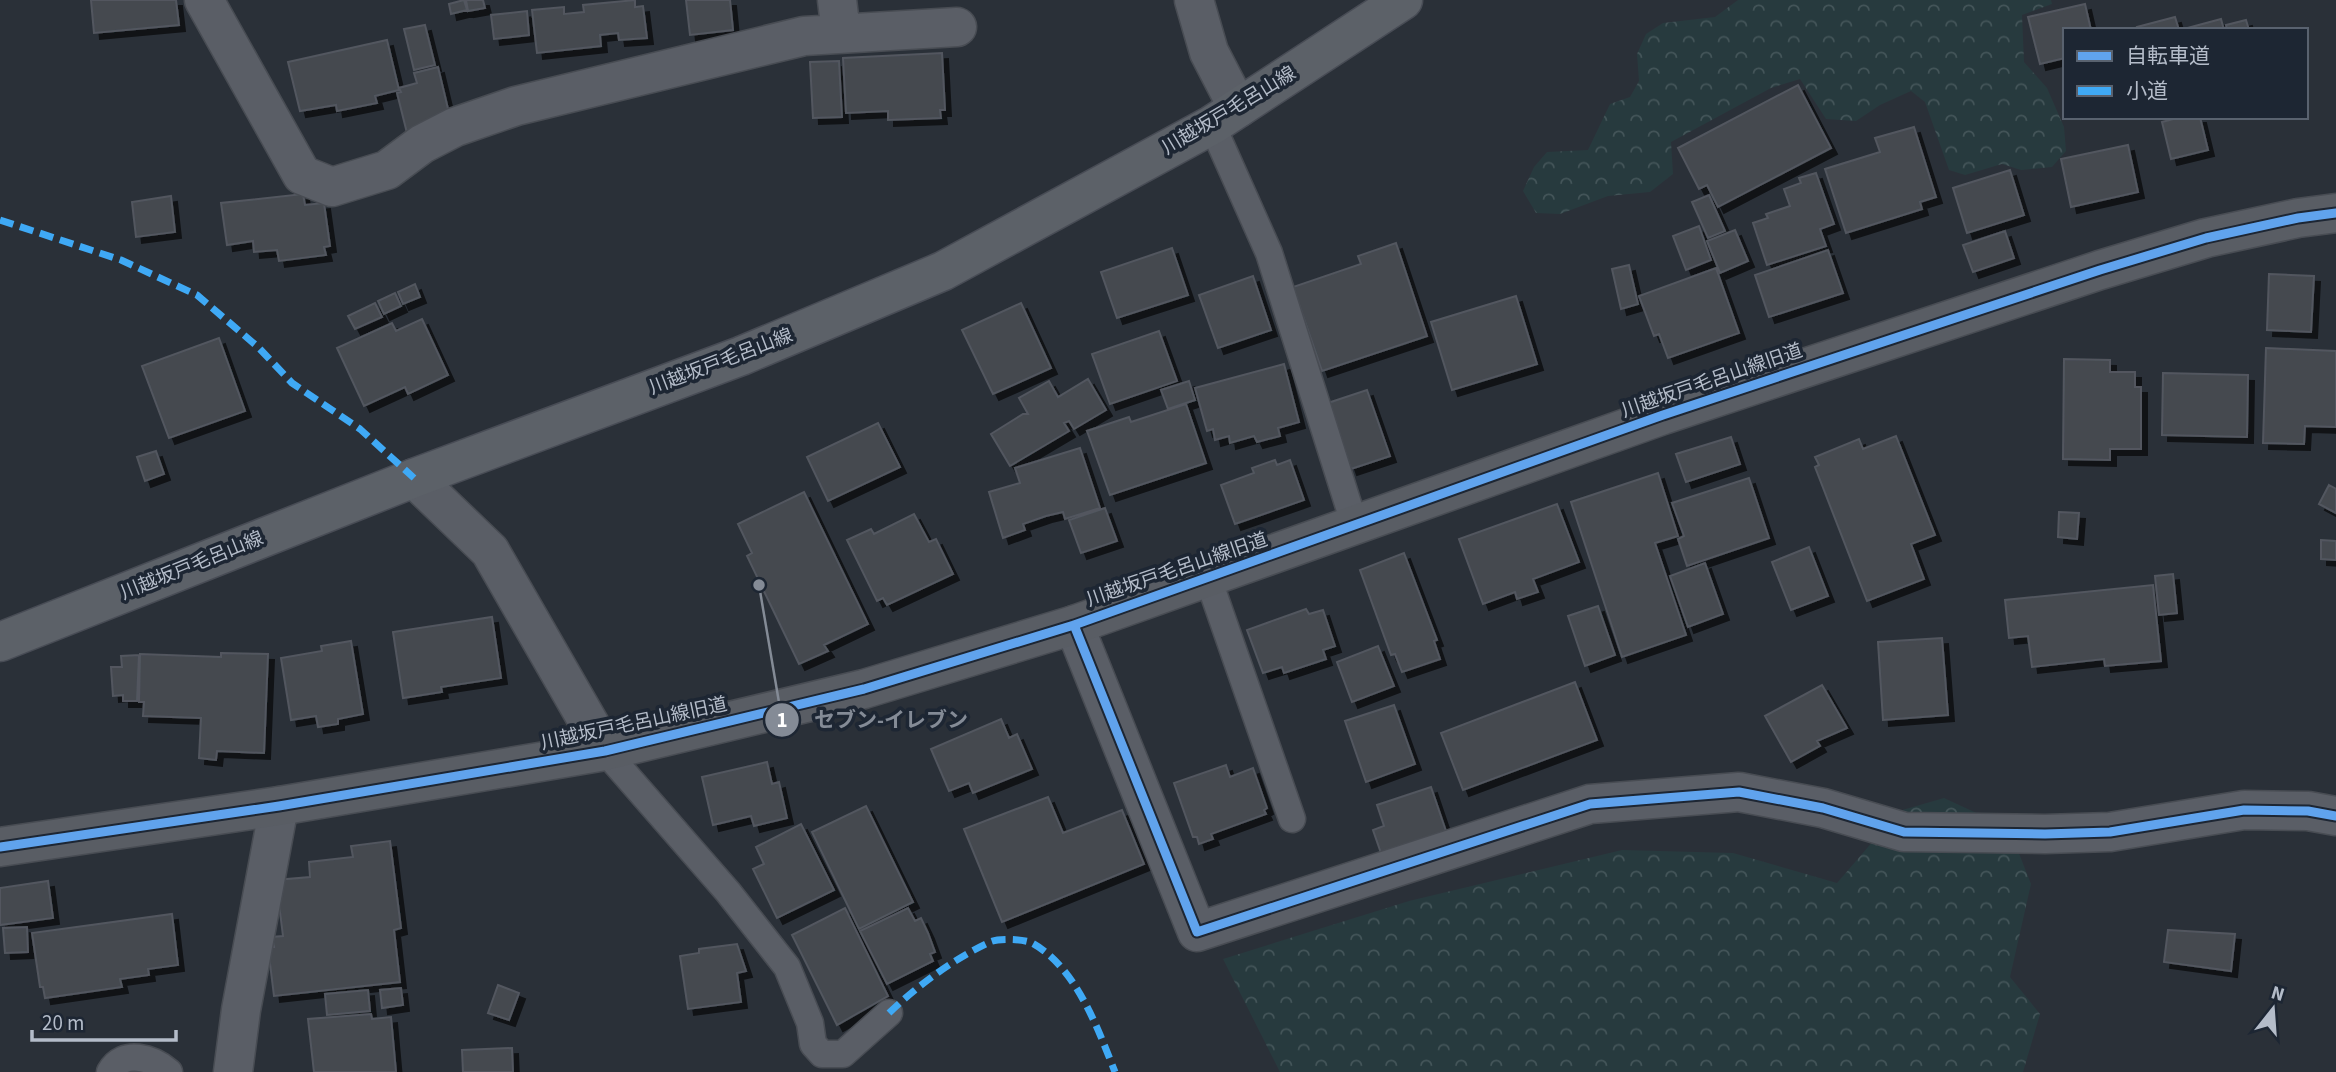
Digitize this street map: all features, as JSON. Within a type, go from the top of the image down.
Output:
[{"type":"main road","name":"川越坂戸毛呂山線","points":[[0,642],[414,478],[741,356],[943,271],[1225,117],[1403,0]]},
{"type":"street","points":[[204,0],[243,75],[302,175],[332,187],[387,170],[422,144],[455,127],[516,106],[804,36],[839,16],[957,27]]},
{"type":"street","points":[[1194,0],[1225,117]]},
{"type":"street","name":"川越坂戸毛呂山線旧道","points":[[0,847],[279,806],[605,751],[864,689],[1074,625],[1663,415],[2100,270],[2206,238],[2298,218],[2336,213]]},
{"type":"street","points":[[414,478],[490,551],[605,751]]},
{"type":"street","points":[[1074,625],[1197,932],[1590,804],[1739,792],[1823,808],[1904,832],[2045,835],[2110,832],[2245,810],[2308,811],[2336,816]]},
{"type":"street","points":[[233,1072],[241,1010],[279,806]]},
{"type":"lane","points":[[1225,117],[1355,526]]},
{"type":"lane","points":[[1208,578],[1292,819]]},
{"type":"lane","points":[[605,751],[728,892],[787,967],[810,1023],[813,1044],[822,1054],[843,1054],[889,1013]]},
{"type":"lane","points":[[110,1072],[125,1059],[144,1057],[158,1062],[169,1072]]},
{"type":"green space","points":[[1738,0],[2051,0],[2052,4],[2022,15],[2024,62],[2047,88],[2064,127],[2066,151],[2052,167],[2021,170],[2002,164],[1965,175],[1949,170],[1925,102],[1911,91],[1880,105],[1856,121],[1826,119],[1800,79],[1771,88],[1671,142],[1673,174],[1650,192],[1608,196],[1560,214],[1536,213],[1523,191],[1534,167],[1547,152],[1588,150],[1610,104],[1630,97],[1639,81],[1637,54],[1646,34],[1663,23],[1715,17]]},
{"type":"green space","points":[[1944,798],[2009,828],[2031,884],[2010,977],[2040,1014],[2023,1072],[1280,1072],[1223,959],[1409,901],[1622,850],[1733,853],[1837,883],[1899,811]]},
{"type":"building","points":[[91,0],[176,0],[179,25],[94,33]]},
{"type":"building","points":[[464,0],[467,10],[451,14],[449,4]]},
{"type":"building","points":[[466,0],[483,0],[485,8],[468,11]]},
{"type":"building","points":[[635,0],[635,7],[643,6],[647,38],[619,40],[618,33],[600,35],[601,46],[537,53],[532,10],[564,7],[564,14],[584,12],[583,5]]},
{"type":"building","points":[[686,0],[730,0],[733,30],[690,35]]},
{"type":"building","points":[[2085,4],[2091,28],[2063,28],[2063,58],[2040,64],[2028,17]]},
{"type":"building","points":[[527,11],[529,35],[494,39],[491,15]]},
{"type":"building","points":[[2175,17],[2178,28],[2137,28]]},
{"type":"building","points":[[2221,19],[2223,28],[2187,28]]},
{"type":"building","points":[[2246,20],[2248,28],[2227,28],[2226,25]]},
{"type":"building","points":[[425,25],[435,65],[414,70],[404,29]]},
{"type":"building","points":[[387,40],[399,90],[375,96],[377,103],[337,111],[336,105],[300,111],[288,62]]},
{"type":"building","points":[[942,53],[945,110],[940,110],[941,118],[888,120],[888,111],[846,113],[843,58]]},
{"type":"building","points":[[839,61],[842,117],[813,118],[810,62]]},
{"type":"building","points":[[438,67],[449,113],[407,133],[397,93],[401,92],[399,88],[417,83],[414,73]]},
{"type":"building","points":[[1798,85],[1831,148],[1718,207],[1707,185],[1699,189],[1678,148]]},
{"type":"building","points":[[2173,119],[2200,119],[2208,150],[2171,159],[2162,122]]},
{"type":"building","points":[[1914,127],[1936,197],[1920,202],[1922,209],[1846,233],[1825,169],[1880,152],[1875,138]]},
{"type":"building","points":[[2128,145],[2138,192],[2071,207],[2061,159]]},
{"type":"building","points":[[2010,170],[2024,215],[1967,233],[1953,188]]},
{"type":"building","points":[[1816,173],[1834,224],[1820,229],[1826,246],[1767,265],[1753,223],[1768,218],[1766,214],[1790,206],[1784,189],[1801,183],[1799,178]]},
{"type":"building","points":[[303,194],[305,205],[324,203],[330,246],[324,247],[326,255],[279,261],[277,250],[254,252],[253,241],[227,245],[221,203]]},
{"type":"building","points":[[1709,195],[1725,231],[1708,238],[1692,202]]},
{"type":"building","points":[[171,196],[175,232],[136,237],[132,202]]},
{"type":"building","points":[[1699,226],[1711,260],[1686,270],[1673,236]]},
{"type":"building","points":[[1735,230],[1748,261],[1720,273],[1707,241]]},
{"type":"building","points":[[2005,231],[2014,258],[1973,272],[1963,245]]},
{"type":"building","points":[[1396,243],[1427,336],[1322,371],[1293,287],[1361,264],[1358,256]]},
{"type":"building","points":[[1172,248],[1188,295],[1117,318],[1101,272]]},
{"type":"building","points":[[1828,250],[1843,293],[1769,317],[1755,275]]},
{"type":"building","points":[[1629,265],[1638,304],[1621,309],[1612,269]]},
{"type":"building","points":[[1716,268],[1739,333],[1668,358],[1659,334],[1654,336],[1639,296]]},
{"type":"building","points":[[2269,274],[2314,276],[2311,332],[2267,330]]},
{"type":"building","points":[[1253,276],[1271,330],[1218,348],[1199,295]]},
{"type":"building","points":[[415,284],[420,297],[403,304],[398,292]]},
{"type":"building","points":[[395,293],[401,306],[384,314],[378,301]]},
{"type":"building","points":[[1516,296],[1537,364],[1452,390],[1431,322]]},
{"type":"building","points":[[375,303],[382,317],[355,329],[348,316]]},
{"type":"building","points":[[1021,303],[1051,368],[993,394],[962,330]]},
{"type":"building","points":[[422,319],[448,375],[408,394],[405,387],[364,406],[337,348],[392,323],[396,331]]},
{"type":"building","points":[[1159,331],[1177,381],[1110,404],[1092,354]]},
{"type":"building","points":[[219,338],[245,411],[169,438],[142,366]]},
{"type":"building","points":[[2266,348],[2336,351],[2336,427],[2305,426],[2304,444],[2263,443]]},
{"type":"building","points":[[2064,359],[2110,360],[2110,372],[2135,372],[2135,387],[2141,387],[2141,449],[2110,449],[2110,460],[2063,459]]},
{"type":"building","points":[[1284,364],[1299,422],[1278,428],[1280,436],[1257,442],[1254,436],[1230,443],[1229,436],[1215,440],[1213,429],[1207,431],[1195,388]]},
{"type":"building","points":[[2163,373],[2248,375],[2247,437],[2162,435]]},
{"type":"building","points":[[1088,379],[1106,410],[1074,429],[1069,421],[1064,423],[1069,431],[1010,466],[991,434],[1023,414],[1028,414],[1019,398],[1049,381],[1058,397]]},
{"type":"building","points":[[1189,381],[1195,400],[1168,409],[1161,390]]},
{"type":"building","points":[[1367,390],[1390,456],[1351,469],[1328,403]]},
{"type":"building","points":[[1186,404],[1206,463],[1110,495],[1087,431],[1129,417],[1131,422]]},
{"type":"building","points":[[878,423],[900,467],[828,501],[807,457]]},
{"type":"building","points":[[1896,436],[1935,535],[1911,544],[1924,579],[1867,601],[1815,467],[1819,465],[1815,457],[1859,439],[1863,449]]},
{"type":"building","points":[[1731,437],[1740,464],[1686,482],[1676,454]]},
{"type":"building","points":[[1080,448],[1100,508],[1065,519],[1063,512],[1046,516],[1023,524],[1025,530],[1003,538],[989,492],[1020,483],[1015,468]]},
{"type":"building","points":[[156,451],[164,474],[145,481],[137,457]]},
{"type":"building","points":[[1275,460],[1277,465],[1290,460],[1304,500],[1235,524],[1221,485],[1254,473],[1252,468]]},
{"type":"building","points":[[1658,473],[1678,536],[1655,543],[1686,635],[1622,657],[1571,502]]},
{"type":"building","points":[[1749,478],[1769,538],[1687,566],[1678,539],[1684,536],[1672,503]]},
{"type":"building","points":[[2329,485],[2336,489],[2336,513],[2319,504]]},
{"type":"building","points":[[804,492],[868,624],[824,645],[828,651],[799,664],[747,556],[752,553],[738,524]]},
{"type":"building","points":[[1557,504],[1579,562],[1533,579],[1538,592],[1517,599],[1515,592],[1483,604],[1459,539]]},
{"type":"building","points":[[1105,508],[1117,541],[1081,553],[1069,520]]},
{"type":"building","points":[[2059,512],[2079,513],[2077,539],[2058,537]]},
{"type":"building","points":[[914,514],[929,542],[936,539],[953,574],[887,605],[883,598],[877,601],[847,540],[871,529],[874,534]]},
{"type":"building","points":[[2321,540],[2336,541],[2336,560],[2321,559]]},
{"type":"building","points":[[1809,547],[1828,596],[1791,610],[1772,562]]},
{"type":"building","points":[[1404,553],[1437,640],[1434,641],[1440,659],[1402,672],[1395,654],[1391,655],[1360,570]]},
{"type":"building","points":[[1705,563],[1723,614],[1688,627],[1670,576]]},
{"type":"building","points":[[2173,574],[2177,613],[2159,615],[2155,576]]},
{"type":"building","points":[[2153,585],[2161,661],[2105,666],[2104,659],[2032,667],[2028,636],[2009,638],[2005,600]]},
{"type":"building","points":[[1598,606],[1615,655],[1585,666],[1568,616]]},
{"type":"building","points":[[1306,609],[1309,614],[1323,610],[1335,646],[1323,650],[1326,659],[1284,673],[1282,667],[1263,673],[1247,630]]},
{"type":"building","points":[[492,617],[501,678],[441,687],[442,692],[403,698],[393,632]]},
{"type":"building","points":[[1942,638],[1948,715],[1883,720],[1878,642]]},
{"type":"building","points":[[351,641],[363,714],[338,719],[338,724],[318,727],[316,716],[291,720],[281,658],[322,651],[321,646]]},
{"type":"building","points":[[1378,646],[1394,686],[1352,702],[1337,662]]},
{"type":"building","points":[[221,653],[268,654],[264,753],[217,751],[216,760],[199,758],[201,718],[143,716],[144,702],[139,702],[140,654],[221,657]]},
{"type":"building","points":[[139,655],[137,701],[123,701],[123,695],[113,696],[111,667],[122,667],[121,656]]},
{"type":"building","points":[[1575,682],[1597,740],[1463,790],[1441,733]]},
{"type":"building","points":[[1822,685],[1847,728],[1817,741],[1820,746],[1791,762],[1765,716]]},
{"type":"building","points":[[1394,705],[1415,764],[1366,782],[1345,721]]},
{"type":"building","points":[[1001,719],[1009,738],[1017,734],[1032,769],[973,793],[969,783],[949,791],[931,749]]},
{"type":"building","points":[[767,762],[772,784],[779,782],[787,818],[754,826],[751,816],[713,825],[702,777]]},
{"type":"building","points":[[1226,765],[1230,777],[1253,768],[1267,808],[1264,810],[1266,814],[1211,834],[1213,839],[1199,844],[1197,837],[1193,837],[1174,783]]},
{"type":"building","points":[[1431,787],[1447,834],[1382,856],[1373,830],[1384,826],[1377,805]]},
{"type":"building","points":[[1048,797],[1063,833],[1122,810],[1144,864],[1002,922],[964,829]]},
{"type":"building","points":[[866,806],[913,902],[859,929],[812,832]]},
{"type":"building","points":[[801,824],[834,890],[777,918],[753,869],[764,864],[756,847]]},
{"type":"building","points":[[390,841],[401,928],[394,930],[400,982],[274,996],[268,947],[274,947],[272,937],[283,936],[276,880],[310,877],[309,862],[353,857],[351,846]]},
{"type":"building","points":[[48,881],[53,918],[0,925],[0,888]]},
{"type":"building","points":[[845,908],[888,996],[837,1025],[792,935]]},
{"type":"building","points":[[908,908],[915,921],[921,918],[935,952],[930,954],[933,961],[887,984],[860,931]]},
{"type":"building","points":[[172,914],[178,965],[148,969],[149,975],[120,979],[122,987],[45,998],[43,987],[40,987],[32,933]]},
{"type":"building","points":[[27,927],[28,952],[5,953],[3,928]]},
{"type":"building","points":[[2168,930],[2235,934],[2231,971],[2164,962]]},
{"type":"building","points":[[737,944],[746,971],[737,973],[741,1002],[688,1009],[680,956],[699,953],[699,949]]},
{"type":"building","points":[[498,985],[519,993],[509,1020],[488,1013]]},
{"type":"building","points":[[401,988],[403,1005],[382,1008],[380,990]]},
{"type":"building","points":[[368,990],[370,1011],[327,1015],[325,994]]},
{"type":"building","points":[[371,1014],[372,1019],[391,1017],[396,1072],[314,1072],[308,1019]]},
{"type":"building","points":[[512,1048],[513,1072],[463,1072],[462,1050]]},
{"type":"marked path","points":[[0,220],[121,260],[197,295],[258,347],[292,383],[360,429],[414,478]]},
{"type":"marked path","points":[[889,1013],[937,973],[990,942],[1017,940],[1032,943],[1061,967],[1084,1000],[1115,1072]]},
{"type":"cycle path","points":[[0,847],[279,806],[605,751],[864,689],[1074,625],[1663,415],[2100,270],[2206,238],[2298,218],[2336,213]]},
{"type":"cycle path","points":[[1074,625],[1197,932],[1590,804],[1739,792],[1823,808],[1904,832],[2110,832],[2244,810],[2308,811],[2336,816]]},
{"type":"place","name":"セブン-イレブン","points":[[759,585]]}]
